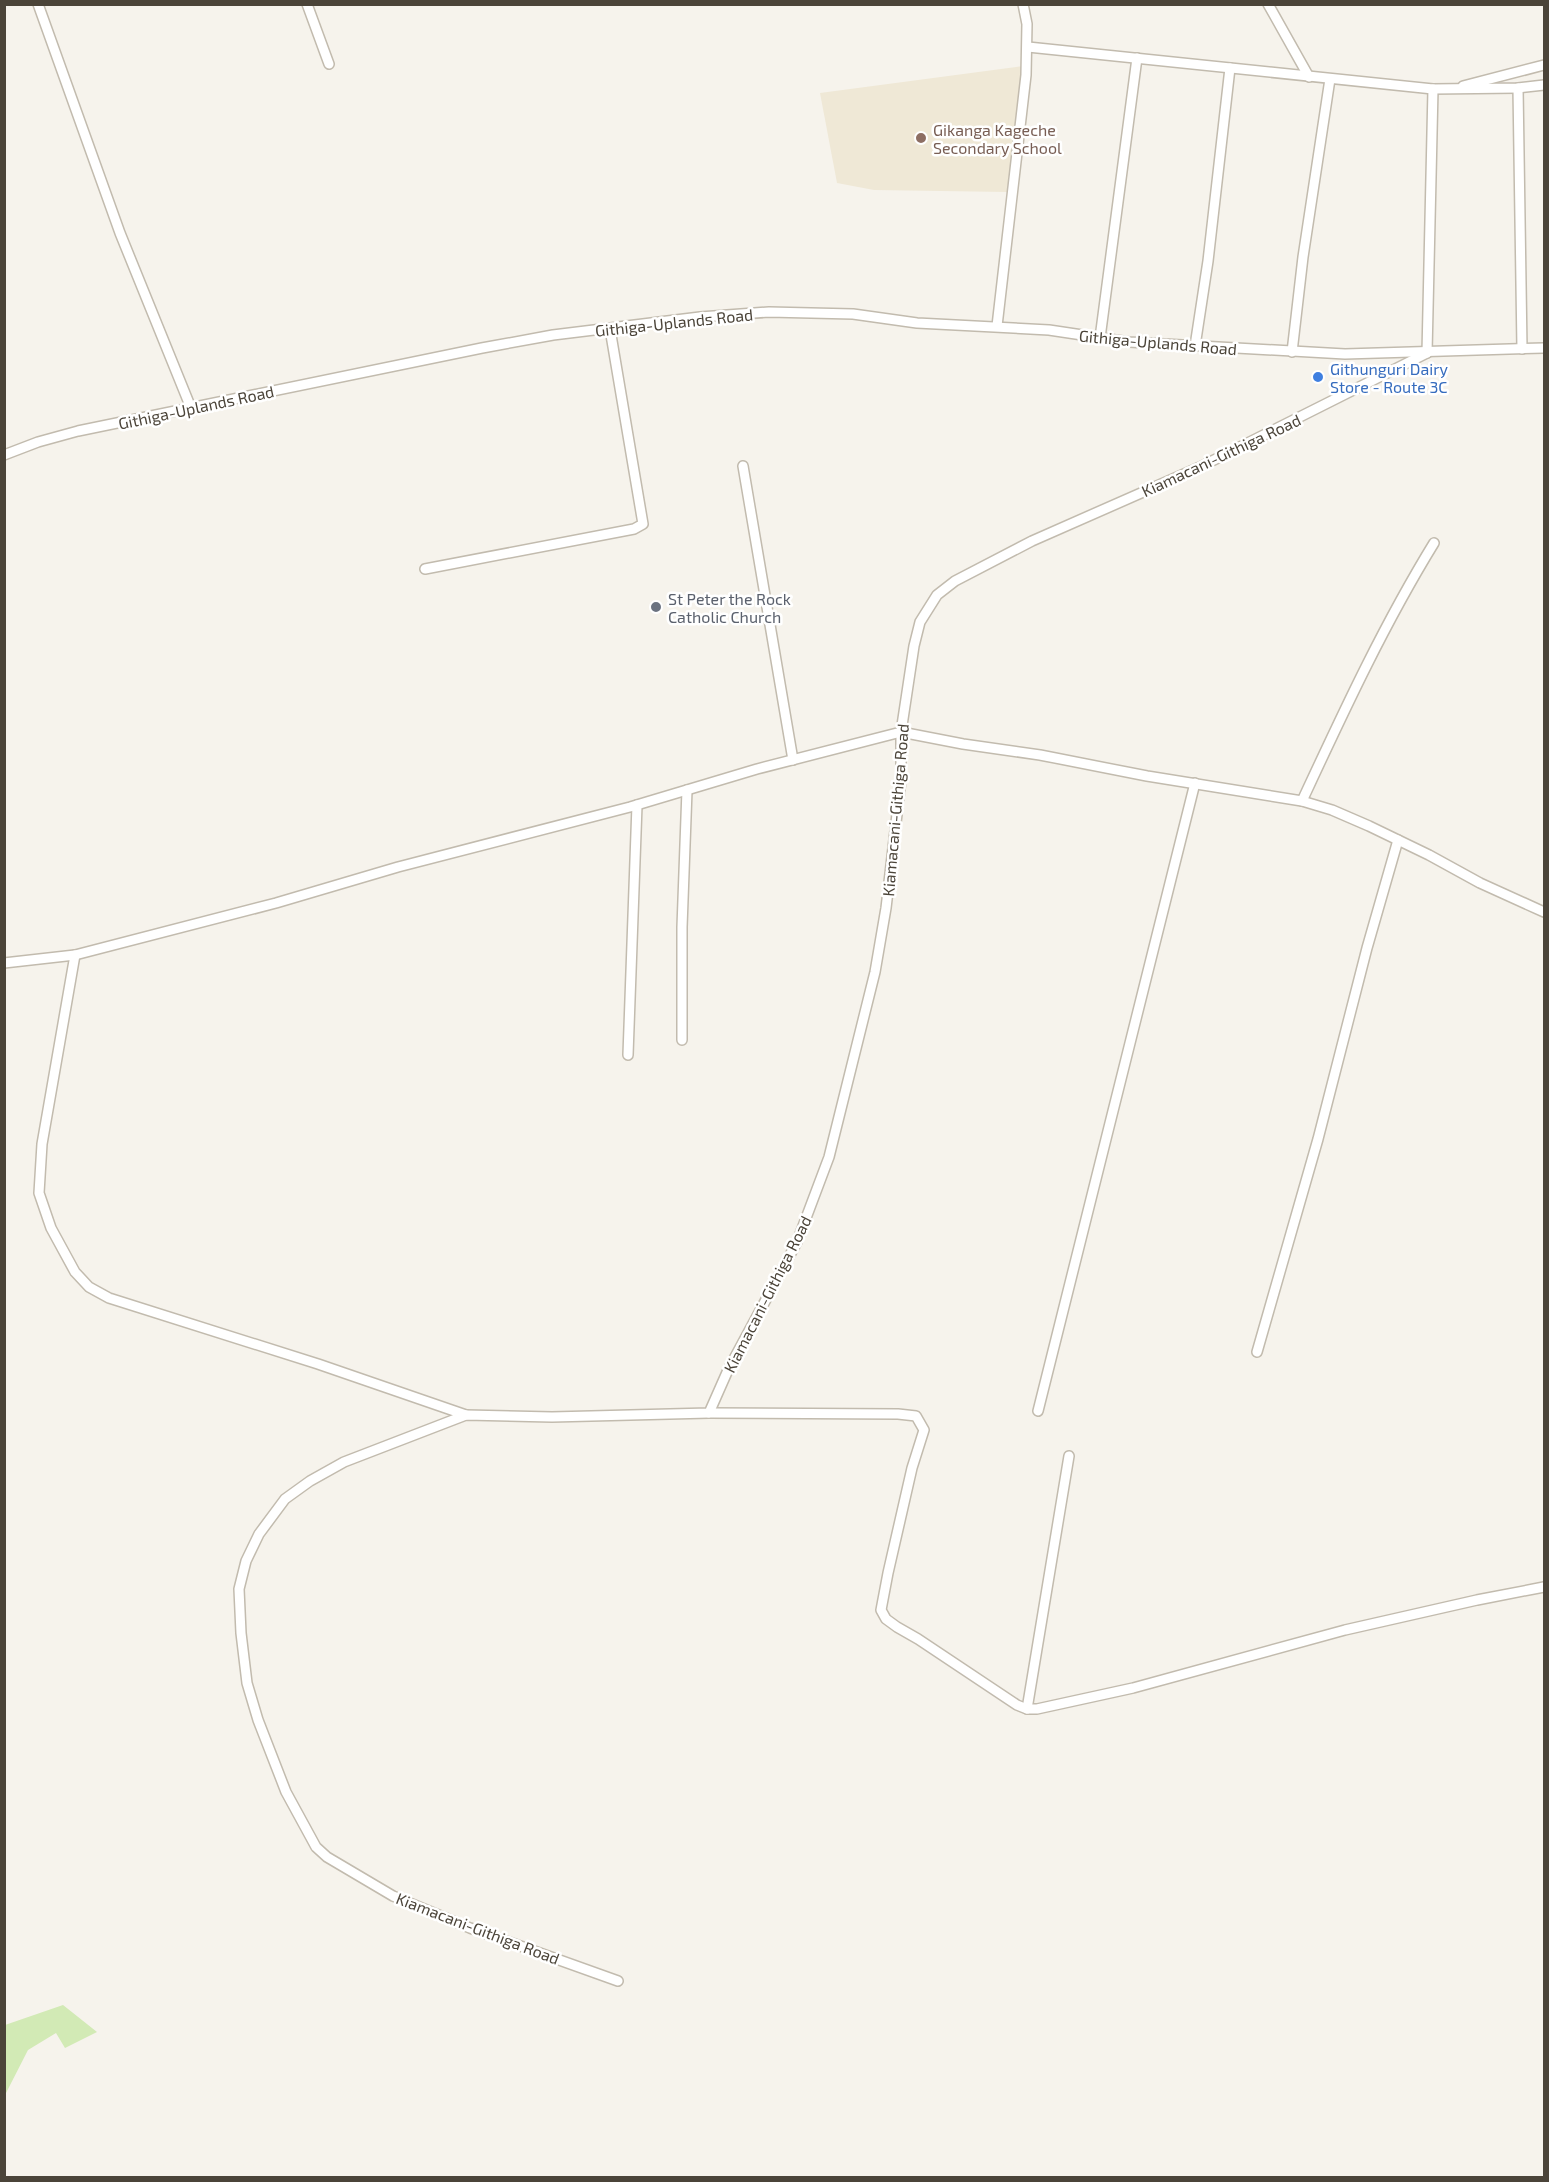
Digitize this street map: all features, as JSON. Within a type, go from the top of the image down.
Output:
[{"type":"street","points":[[38,4],[120,233],[190,408]]},
{"type":"street","points":[[307,4],[329,64]]},
{"type":"street","points":[[997,326],[1028,47],[1023,4]]},
{"type":"street","points":[[1268,4],[1309,77]]},
{"type":"street","points":[[1028,47],[1433,89],[1518,88],[1545,85]]},
{"type":"street","points":[[1100,338],[1137,58]]},
{"type":"street","points":[[1455,89],[1545,65]]},
{"type":"street","points":[[1195,346],[1208,261],[1230,68]]},
{"type":"street","points":[[1292,352],[1303,257],[1330,79]]},
{"type":"street","points":[[1518,88],[1522,348]]},
{"type":"street","points":[[1427,353],[1433,89]]},
{"type":"street","name":"Githiga-Uplands Road","points":[[4,455],[38,442],[78,431],[482,348],[553,335],[700,316],[769,312],[853,314],[917,323],[997,326],[1195,346],[1345,354],[1427,353]]},
{"type":"street","points":[[425,569],[634,529],[643,524],[610,329]]},
{"type":"street","name":"Kiamacani-Githiga Road","points":[[618,1981],[470,1928],[393,1896],[327,1857],[308,1836],[286,1792],[258,1720],[247,1683],[239,1588],[246,1561],[259,1534],[285,1499],[310,1481],[344,1462],[466,1415],[552,1417],[709,1413],[728,1370],[797,1242],[829,1157],[875,972],[886,908],[901,780],[901,732],[914,646],[920,622],[937,595],[954,581],[1032,541],[1200,467],[1427,353],[1545,348]]},
{"type":"street","points":[[744,466],[793,760]]},
{"type":"street","points":[[1302,801],[1356,683],[1403,592],[1434,543]]},
{"type":"street","points":[[4,963],[75,955],[276,903],[398,867],[637,805],[901,732],[1302,801],[1332,810],[1398,840],[1480,883],[1545,912]]},
{"type":"street","points":[[1038,1411],[1195,783]]},
{"type":"street","points":[[682,1040],[682,927],[687,790]]},
{"type":"street","points":[[628,1055],[637,805]]},
{"type":"street","points":[[1257,1352],[1318,1139],[1367,948],[1398,840]]},
{"type":"street","points":[[75,955],[42,1144],[39,1193],[51,1228],[75,1272],[90,1287],[109,1298],[318,1364],[466,1415]]},
{"type":"street","points":[[709,1413],[916,1416],[924,1430],[912,1468],[881,1611],[886,1619],[897,1627],[1017,1705],[1027,1709],[1037,1709],[1134,1688],[1345,1630],[1545,1587]]},
{"type":"street","points":[[1027,1709],[1069,1456]]},
{"type":"shaded area","name":"Gikanga Kageche Secondary School","points":[[1023,66],[1007,192],[874,190],[837,183],[820,93]]},
{"type":"green space","points":[[63,2005],[97,2032],[65,2048],[56,2033],[28,2050],[5,2095],[5,2025]]},
{"type":"place","name":"Gikanga Kageche Secondary School","points":[[921,138]]},
{"type":"place","name":"Githunguri Dairy Store - Route 3C","points":[[1318,377]]},
{"type":"place","name":"St Peter the Rock Catholic Church","points":[[656,607]]}]
